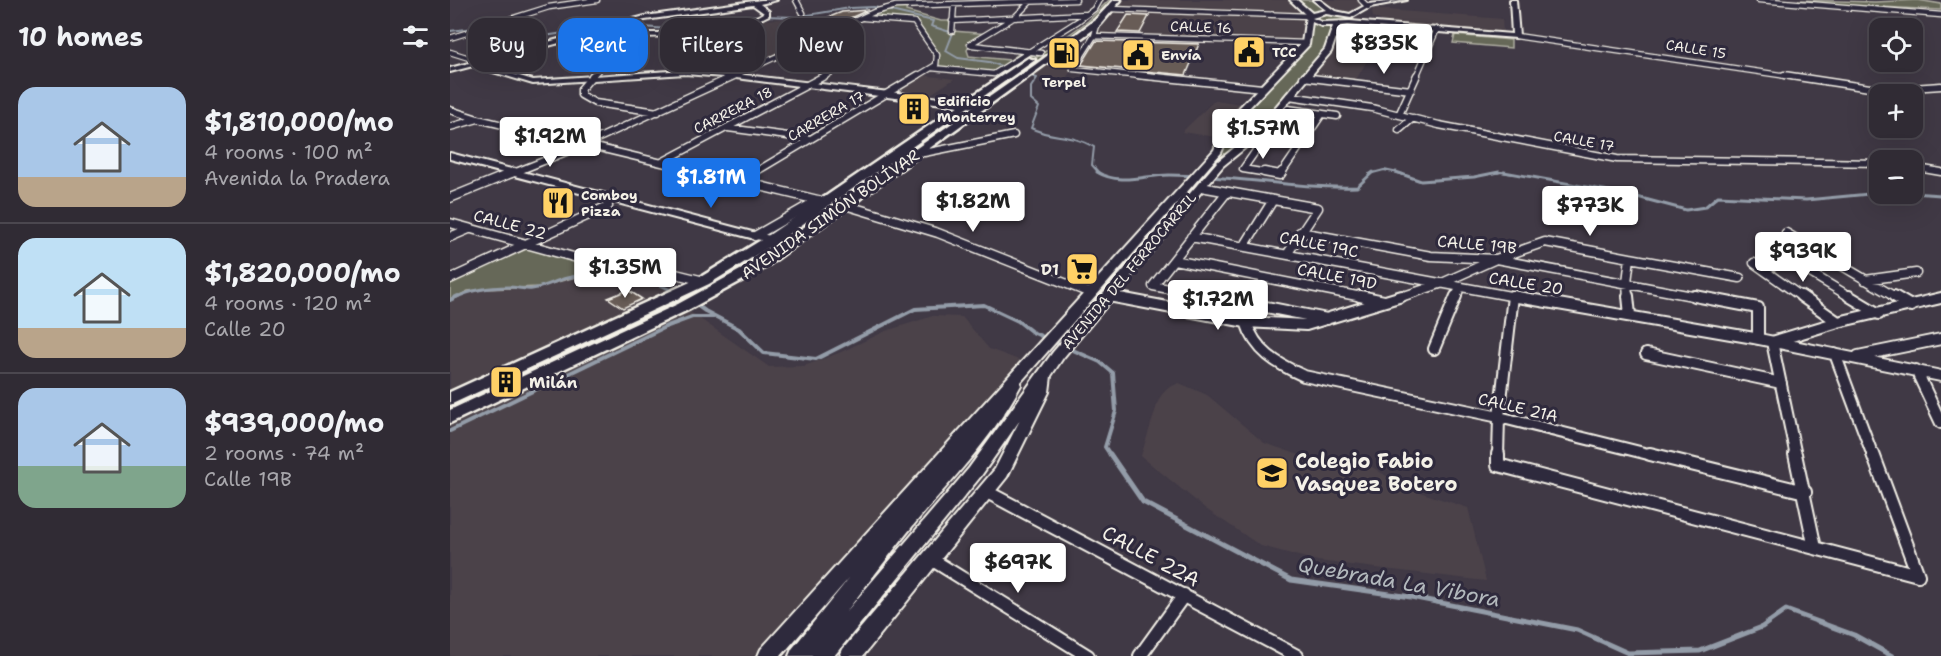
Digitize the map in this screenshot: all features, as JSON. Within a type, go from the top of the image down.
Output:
[{"type":"main road","points":[[645,18],[753,1],[774,0]]},
{"type":"main road","name":"AVENIDA SIMÓN BOLÍVAR","points":[[450,399],[689,288],[705,288],[772,244],[822,201],[970,102],[1010,70],[1041,53],[1094,14],[1106,0]]},
{"type":"main road","name":"AVENIDA SIMÓN BOLÍVAR","points":[[450,417],[683,307],[705,288],[772,244],[845,205],[1098,22],[1119,0]]},
{"type":"main road","points":[[1293,0],[1309,17],[1322,24],[1337,25],[1351,20],[1356,11],[1404,0]]},
{"type":"main road","points":[[1316,0],[1332,12],[1351,20]]},
{"type":"main road","points":[[1513,0],[1516,36]]},
{"type":"main road","points":[[753,1],[767,12],[762,18]]},
{"type":"main road","points":[[1309,17],[1332,12]]},
{"type":"main road","points":[[1306,43],[1309,17]]},
{"type":"main road","name":"CALLE 15","points":[[1351,20],[1516,36]]},
{"type":"main road","name":"AVENIDA DEL FERROCARRIL","points":[[1022,369],[1090,293],[1199,183],[1232,153],[1251,140],[1328,50],[1337,25]]},
{"type":"main road","name":"AVENIDA DEL FERROCARRIL","points":[[1044,373],[1199,183],[1201,170],[1218,151],[1227,130],[1262,88],[1306,43]]},
{"type":"main road","points":[[450,70],[468,65]]},
{"type":"main road","points":[[497,72],[525,81],[541,82],[663,72]]},
{"type":"main road","points":[[517,72],[541,79],[590,78]]},
{"type":"main road","points":[[713,72],[986,104]]},
{"type":"main road","points":[[450,156],[772,244]]},
{"type":"main road","points":[[450,164],[608,206],[772,244]]},
{"type":"main road","points":[[799,656],[920,507],[967,469],[1022,369]]},
{"type":"main road","points":[[768,656],[1022,369]]},
{"type":"main road","points":[[821,656],[1044,373]]},
{"type":"main road","points":[[850,656],[1001,473],[1042,392],[1044,373]]},
{"type":"street","points":[[450,38],[549,7],[597,0]]},
{"type":"street","points":[[796,0],[803,13]]},
{"type":"street","points":[[863,18],[874,12],[916,2],[954,4],[990,1],[1076,0]]},
{"type":"street","points":[[932,68],[996,73],[1010,70],[1031,51],[1088,14],[1099,0]]},
{"type":"street","points":[[1361,0],[1368,7]]},
{"type":"street","points":[[1760,0],[1941,15]]},
{"type":"street","points":[[1031,1],[1015,17],[970,44],[1041,53]]},
{"type":"street","points":[[952,31],[954,4]]},
{"type":"street","points":[[1112,9],[1309,17]]},
{"type":"street","points":[[952,21],[1088,14]]},
{"type":"street","points":[[864,18],[914,22],[937,55],[938,62],[932,68]]},
{"type":"street","points":[[1098,22],[1094,36],[1073,69],[1262,88]]},
{"type":"street","points":[[1399,115],[1436,30]]},
{"type":"street","name":"CALLE 16","points":[[1094,36],[1306,43]]},
{"type":"street","name":"CALLE 15","points":[[1516,36],[1883,90],[1941,86]]},
{"type":"street","points":[[450,52],[468,58]]},
{"type":"street","points":[[450,57],[468,63]]},
{"type":"street","points":[[450,198],[586,144],[777,57]]},
{"type":"street","name":"CARRERA 17","points":[[740,181],[932,68]]},
{"type":"street","points":[[596,72],[581,89],[581,95],[605,105],[658,112]]},
{"type":"street","name":"CARRERA 18","points":[[662,162],[833,72]]},
{"type":"street","points":[[1304,77],[1411,90]]},
{"type":"street","name":"CALLE 17","points":[[1289,96],[1347,104],[1517,142],[1617,159],[1869,163]]},
{"type":"street","points":[[1280,108],[1337,116]]},
{"type":"street","points":[[450,110],[478,119],[822,201]]},
{"type":"street","points":[[1292,110],[1264,139],[1243,169],[1280,175],[1322,114]]},
{"type":"street","points":[[1399,130],[1413,118]]},
{"type":"street","points":[[450,127],[478,119]]},
{"type":"street","points":[[728,128],[810,139]]},
{"type":"street","points":[[919,152],[924,153],[1014,135]]},
{"type":"street","points":[[1264,139],[1300,145]]},
{"type":"street","points":[[1923,169],[1941,172]]},
{"type":"street","points":[[1199,183],[1227,192],[1318,208],[1288,253]]},
{"type":"street","points":[[1227,192],[1153,286],[1292,311],[1329,320]]},
{"type":"street","points":[[1245,245],[1273,200]]},
{"type":"street","points":[[845,205],[881,214],[954,239],[1090,293]]},
{"type":"street","points":[[450,279],[608,206]]},
{"type":"street","name":"CALLE 22","points":[[450,223],[595,263],[627,262],[705,288]]},
{"type":"street","points":[[450,237],[469,229]]},
{"type":"street","name":"CALLE 19B","points":[[1300,232],[1431,256],[1496,259],[1758,308],[1758,339]]},
{"type":"street","points":[[1786,233],[1911,306]]},
{"type":"street","name":"CALLE 19C","points":[[1191,237],[1288,253],[1440,284]]},
{"type":"street","points":[[1440,284],[1496,259],[1545,242],[1740,278]]},
{"type":"street","points":[[1772,250],[1878,314]]},
{"type":"street","points":[[1630,258],[1627,282],[1630,315]]},
{"type":"street","name":"CALLE 19D","points":[[1174,260],[1387,302]]},
{"type":"street","points":[[1754,263],[1838,322]]},
{"type":"street","points":[[1865,280],[1916,273]]},
{"type":"street","name":"CALLE 20","points":[[1108,296],[1246,322],[1306,325],[1329,320],[1440,284],[1630,315],[1941,376]]},
{"type":"street","points":[[1434,349],[1460,287]]},
{"type":"street","points":[[1513,296],[1499,417],[1498,465],[1918,575],[1835,354]]},
{"type":"street","points":[[1815,548],[1772,342],[1838,322],[1940,300]]},
{"type":"street","name":"CALLE 21A","points":[[1246,322],[1249,334],[1260,351],[1277,365],[1304,376],[1499,417],[1804,492]]},
{"type":"street","points":[[1852,357],[1941,339]]},
{"type":"street","points":[[1646,354],[1781,383]]},
{"type":"street","points":[[1916,370],[1941,423]]},
{"type":"street","name":"CALLE 22A","points":[[987,492],[1297,656]]},
{"type":"street","points":[[931,559],[1088,656]]},
{"type":"street","points":[[1140,656],[1184,595]]},
{"type":"shaded area","points":[[1118,0],[1293,0],[1310,15],[1306,43],[1094,36],[1098,22]]},
{"type":"shaded area","points":[[1316,0],[1361,0],[1368,7],[1351,16],[1332,12]]},
{"type":"shaded area","points":[[1374,9],[1502,19],[1503,33],[1384,22],[1373,17]]},
{"type":"shaded area","points":[[777,19],[777,57],[765,63],[765,20]]},
{"type":"shaded area","points":[[1337,25],[1390,26],[1385,36],[1378,35],[1371,54],[1354,83],[1304,77]]},
{"type":"shaded area","points":[[1068,44],[1088,46],[1064,81],[1037,77],[1031,72]]},
{"type":"shaded area","points":[[920,75],[954,79],[929,95],[894,90]]},
{"type":"shaded area","points":[[1215,100],[1247,105],[1224,138],[1182,132]]},
{"type":"shaded area","points":[[603,272],[623,272],[678,293],[450,399],[450,300],[468,291],[508,287],[532,289],[567,278]]},
{"type":"shaded area","points":[[683,307],[769,367],[804,366],[886,331],[933,316],[962,317],[989,349],[1027,363],[768,656],[450,656],[450,417]]},
{"type":"shaded area","name":"Colegio Fabio Vasquez Botero","points":[[1179,383],[1207,395],[1264,443],[1302,456],[1359,459],[1404,487],[1468,508],[1486,581],[1318,561],[1261,546],[1206,509],[1141,456],[1159,399],[1166,389]]},
{"type":"green space","points":[[1109,0],[1114,1],[1103,14],[1028,72],[1019,70],[1088,21]]},
{"type":"green space","points":[[1293,0],[1316,0],[1331,12],[1351,16],[1354,20],[1337,25],[1333,41],[1279,108],[1232,153],[1221,157],[1214,165],[1211,165],[1217,157],[1227,130],[1306,43],[1308,18]]},
{"type":"green space","points":[[1798,0],[1875,2],[1918,0],[1941,4],[1941,10],[1818,4]]},
{"type":"green space","points":[[907,5],[906,11],[941,21],[952,21],[953,31],[990,34],[970,44],[967,50],[969,56],[1010,60],[1024,50],[1041,53],[1009,74],[932,68],[936,65],[937,55],[914,23],[863,18],[874,12]]},
{"type":"green space","points":[[1455,35],[1511,40],[1511,48],[1453,43]]},
{"type":"green space","points":[[934,131],[942,132],[786,243],[776,241]]},
{"type":"green space","points":[[526,244],[595,263],[583,275],[539,287],[468,291],[450,300],[450,279]]},
{"type":"green space","points":[[672,301],[679,304],[561,360],[555,356]]},
{"type":"building","points":[[868,10],[850,18],[827,18],[842,12]]},
{"type":"building","points":[[1128,15],[1149,16],[1140,33],[1117,32]]},
{"type":"building","name":"Envía","points":[[1096,41],[1199,44],[1186,75],[1081,65]]},
{"type":"building","points":[[628,290],[642,299],[623,308],[608,298]]},
{"type":"waterway","points":[[648,27],[677,30],[728,15],[796,17],[850,8],[874,7],[933,21],[931,26],[953,33],[946,51],[958,58],[989,62],[1037,78],[1031,87],[1031,100],[1039,107],[1031,128],[1094,147],[1092,165],[1099,173]]},
{"type":"waterway","points":[[450,31],[468,29]]},
{"type":"waterway","points":[[546,36],[558,34]]},
{"type":"waterway","points":[[1372,173],[1384,170],[1400,173]]},
{"type":"waterway","points":[[1400,173],[1421,181],[1474,177],[1499,172]]},
{"type":"waterway","points":[[1490,174],[1501,172],[1514,174]]},
{"type":"waterway","points":[[1504,172],[1626,194],[1686,210],[1705,207],[1718,196],[1806,200],[1869,194]]},
{"type":"waterway","points":[[1099,173],[1124,179],[1169,175],[1333,187],[1357,187],[1372,173]]},
{"type":"waterway","points":[[1923,194],[1941,195]]},
{"type":"waterway","name":"Quebrada La Vibora","points":[[455,298],[488,288],[532,289],[567,278],[601,273],[643,278],[686,298]]},
{"type":"waterway","name":"Quebrada La Vibora","points":[[450,300],[458,296]]},
{"type":"waterway","name":"Quebrada La Vibora","points":[[686,298],[705,311],[739,329],[764,353],[816,359],[915,309],[984,305],[1018,321],[1032,332],[1100,362],[1113,373],[1116,411],[1105,447],[1111,456]]},
{"type":"waterway","points":[[450,431],[665,327],[692,317],[714,317]]},
{"type":"waterway","name":"Quebrada La Vibora","points":[[1110,454],[1143,502],[1291,580],[1411,597],[1577,630],[1628,653],[1700,651],[1762,627],[1786,610],[1854,635],[1892,656]]},
{"type":"place","name":"TCC","points":[[1249,52]]},
{"type":"place","name":"Terpel","points":[[1064,53]]},
{"type":"place","name":"Envía","points":[[1138,55]]},
{"type":"place","name":"Edificio Monterrey","points":[[914,109]]},
{"type":"place","name":"Comboy Pizza","points":[[558,203]]},
{"type":"place","name":"D1","points":[[1082,269]]},
{"type":"place","name":"Milán","points":[[506,382]]},
{"type":"place","name":"Colegio Fabio Vasquez Botero","points":[[1272,473]]}]
